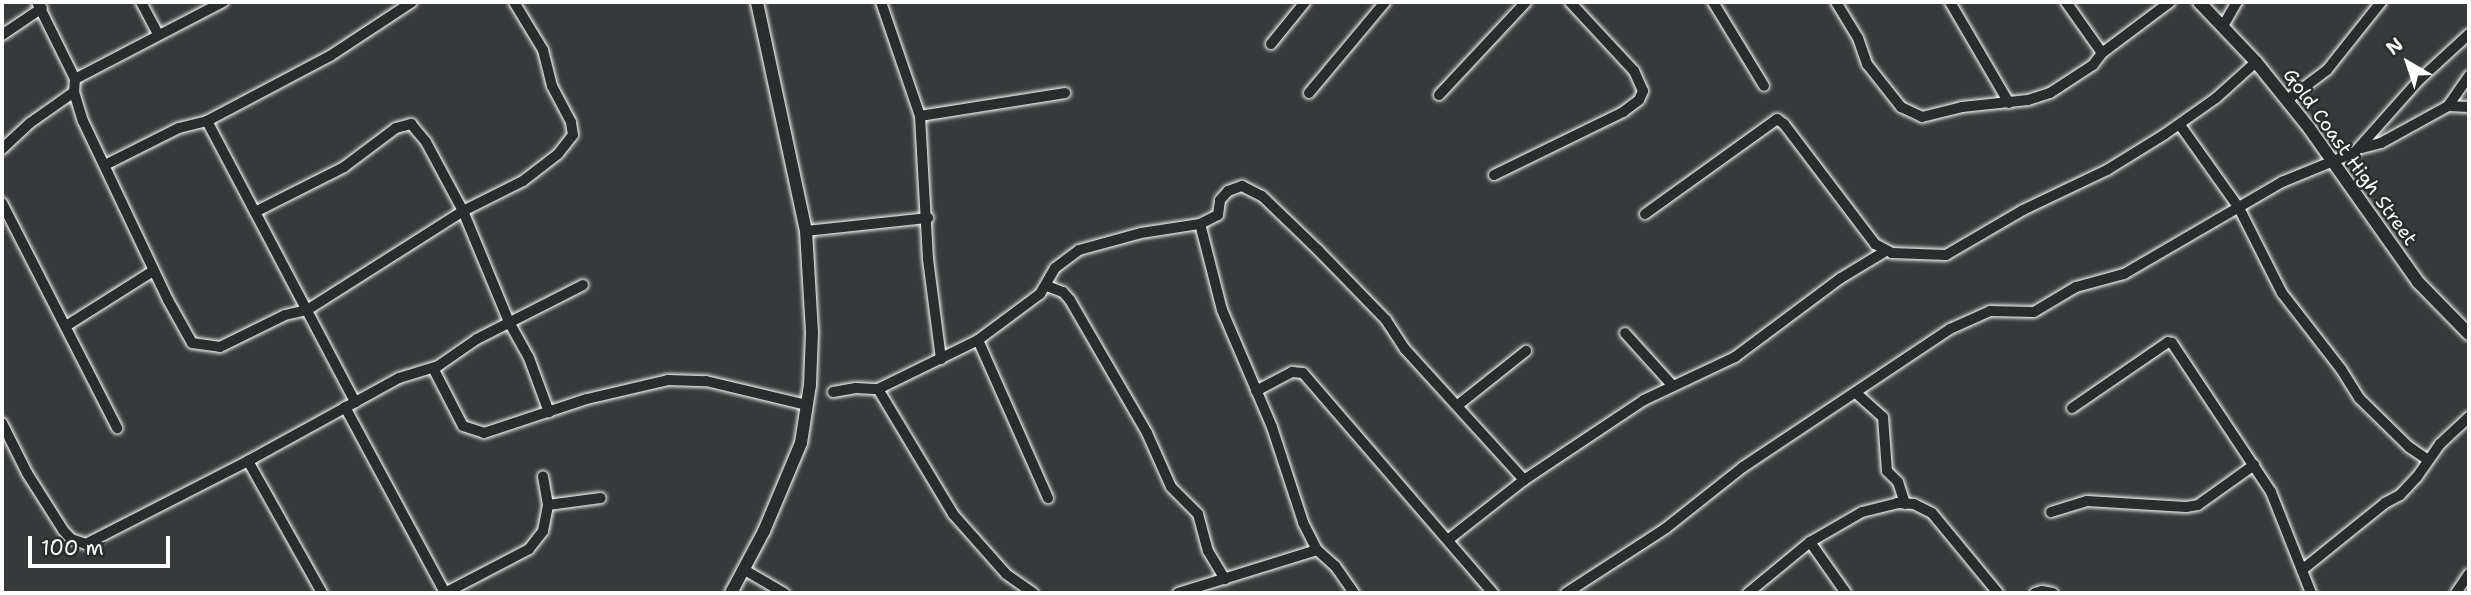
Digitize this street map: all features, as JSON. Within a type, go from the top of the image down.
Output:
[{"type":"street","points":[[141,2],[158,34]]},
{"type":"street","points":[[75,79],[223,2]]},
{"type":"street","points":[[105,165],[179,128],[207,121],[330,56],[412,2]]},
{"type":"street","points":[[2,35],[39,5],[75,79],[74,92],[83,121],[153,271],[192,343],[220,347],[285,315],[307,310],[463,211],[523,181],[558,154],[573,135],[570,122],[552,86],[543,50],[514,2]]},
{"type":"street","points":[[731,593],[764,531],[801,443],[807,405],[812,322],[806,231],[757,2]]},
{"type":"street","points":[[881,2],[920,116],[928,218],[928,259],[941,359]]},
{"type":"street","points":[[1271,44],[1305,2]]},
{"type":"street","points":[[1439,95],[1526,2]]},
{"type":"street","points":[[1494,175],[1623,112],[1639,100],[1643,91],[1634,71],[1570,2]]},
{"type":"street","points":[[1713,2],[1764,86]]},
{"type":"street","points":[[1836,2],[1858,38],[1867,64],[1907,112],[1922,117],[1962,107],[2009,103],[2050,93],[2093,65],[2102,53],[2170,2]]},
{"type":"street","points":[[1950,2],[2009,103]]},
{"type":"street","points":[[2066,2],[2102,53]]},
{"type":"street","name":"Gold Coast High Street","points":[[2199,2],[2256,62],[2287,100],[2418,282],[2469,334]]},
{"type":"street","points":[[2223,26],[2236,2]]},
{"type":"street","points":[[2287,100],[2327,70],[2381,2]]},
{"type":"street","points":[[1309,93],[1379,4]]},
{"type":"street","points":[[2362,148],[2419,80],[2469,34]]},
{"type":"street","points":[[1448,539],[1524,480],[1672,385],[1719,367],[1735,357],[1841,278],[1884,252],[1946,255],[2032,205],[2107,170],[2180,125],[2256,62]]},
{"type":"street","points":[[1566,593],[1666,528],[1743,467],[1959,324],[1990,311],[2034,312],[2076,287],[2124,274],[2282,182],[2362,148],[2381,143],[2448,106],[2469,76]]},
{"type":"street","points":[[2,149],[30,123],[74,92]]},
{"type":"street","points":[[920,116],[1065,93]]},
{"type":"street","points":[[2448,106],[2469,107]]},
{"type":"street","points":[[1645,214],[1777,120],[1784,124],[1861,229],[1884,252]]},
{"type":"street","points":[[207,121],[307,310],[350,404],[445,593],[529,549],[543,531],[548,505],[543,476]]},
{"type":"street","points":[[255,212],[344,167],[396,128],[411,124],[426,142],[463,211],[509,322],[529,358],[549,412]]},
{"type":"street","points":[[2180,125],[2239,208],[2282,293],[2341,369],[2359,398],[2409,447],[2427,459]]},
{"type":"street","points":[[833,392],[856,387],[878,389],[941,359],[978,340],[1047,286],[1061,263],[1098,243],[1200,224],[1218,215],[1220,200],[1228,191],[1242,186],[1262,196],[1386,320],[1405,349],[1524,480]]},
{"type":"street","points":[[2,203],[117,428]]},
{"type":"street","points":[[806,231],[928,218]]},
{"type":"street","points":[[1200,224],[1222,310],[1272,427],[1303,522],[1317,550],[1335,566],[1354,593]]},
{"type":"street","points":[[66,326],[153,271]]},
{"type":"street","points":[[2,423],[27,474],[63,530],[79,543],[95,541],[410,373],[433,368],[509,322],[583,285]]},
{"type":"street","points":[[1047,286],[1063,292],[1070,300],[1147,433],[1171,487],[1198,514],[1208,551],[1225,579]]},
{"type":"street","points":[[1625,333],[1672,385]]},
{"type":"street","points":[[978,340],[1048,498]]},
{"type":"street","points":[[2072,408],[2170,342],[2275,500],[2311,593]]},
{"type":"street","points":[[1458,405],[1526,351]]},
{"type":"street","points":[[433,368],[457,417],[469,429],[484,433],[644,385],[685,379],[807,405]]},
{"type":"street","points":[[1256,391],[1292,372],[1303,373],[1493,593]]},
{"type":"street","points":[[878,389],[953,514],[1006,574],[1033,593]]},
{"type":"street","points":[[1856,393],[1883,417],[1888,471],[1898,482],[1905,504]]},
{"type":"street","points":[[2302,570],[2385,503],[2400,495],[2417,477],[2427,459],[2469,417]]},
{"type":"street","points":[[248,461],[323,593]]},
{"type":"street","points":[[2051,512],[2087,501],[2186,507],[2198,505],[2254,466]]},
{"type":"street","points":[[548,505],[601,498]]},
{"type":"street","points":[[1748,593],[1810,541],[1878,506],[1905,504],[1924,507],[1932,513],[1998,593]]},
{"type":"street","points":[[1810,541],[1846,593]]},
{"type":"street","points":[[1178,593],[1317,550]]},
{"type":"street","points":[[743,569],[784,593]]},
{"type":"street","points":[[2456,593],[2469,574]]},
{"type":"street","points":[[2035,593],[2053,593]]}]
